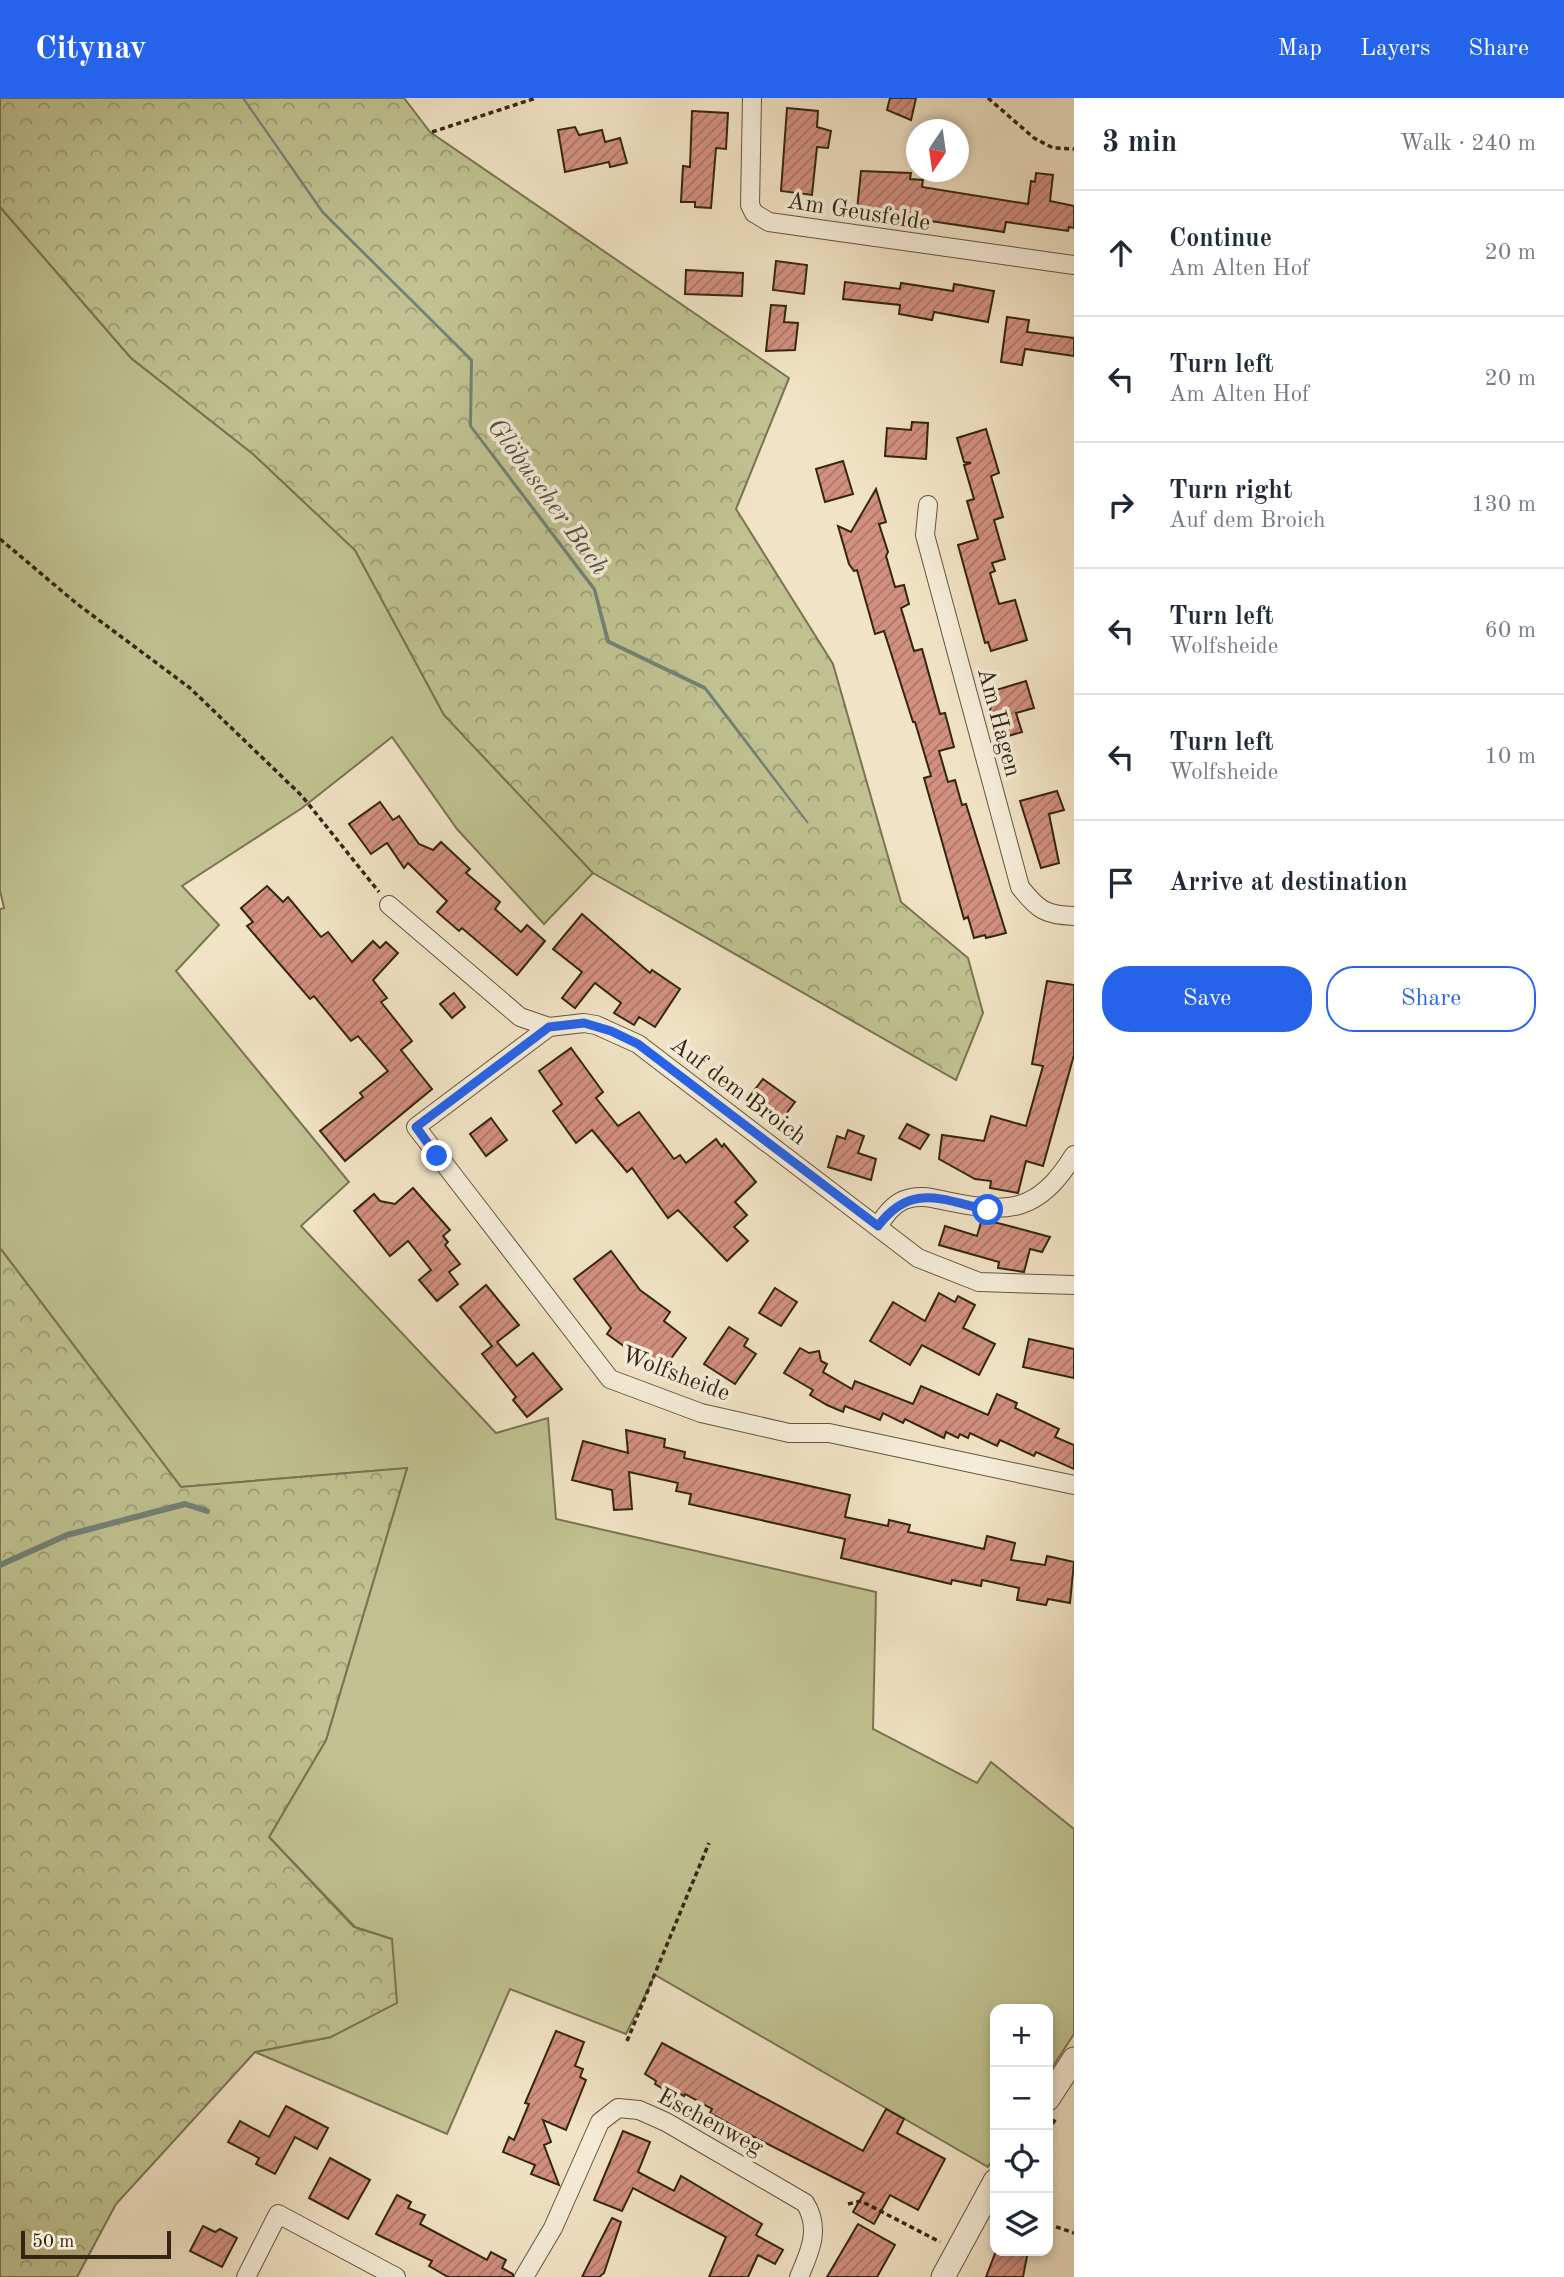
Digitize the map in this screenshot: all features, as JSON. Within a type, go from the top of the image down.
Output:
[{"type":"street","name":"Am Geusfelde","points":[[752,98],[750,205],[754,213],[769,222],[1074,265]]},
{"type":"street","name":"Am Hagen","points":[[928,505],[925,535],[1020,887],[1032,902],[1049,915],[1074,916]]},
{"type":"street","name":"Auf dem Broich","points":[[389,905],[520,1017],[549,1027],[584,1023],[611,1031],[638,1044],[918,1258],[965,1278],[1022,1285],[1074,1285]]},
{"type":"street","name":"Wolfsheide","points":[[549,1027],[416,1127],[610,1379],[701,1413],[789,1433],[829,1433],[1074,1485]]},
{"type":"street","points":[[878,1226],[890,1209],[905,1200],[921,1196],[988,1210],[1017,1207],[1040,1196],[1060,1177],[1074,1156]]},
{"type":"street","points":[[1053,2091],[1074,2059]]},
{"type":"street","name":"Eschenweg","points":[[524,2277],[553,2228],[600,2122],[618,2108],[639,2110],[666,2122],[805,2203],[812,2213],[813,2237],[799,2277]]},
{"type":"street","points":[[943,2277],[990,2189]]},
{"type":"street","points":[[246,2277],[278,2214],[396,2277]]},
{"type":"path","points":[[432,132],[536,98]]},
{"type":"path","points":[[988,98],[1034,138],[1053,148],[1074,149]]},
{"type":"path","points":[[0,539],[76,603],[190,688],[302,796],[389,905]]},
{"type":"path","points":[[627,2041],[709,1843]]},
{"type":"path","points":[[848,2204],[861,2201],[956,2250]]},
{"type":"path","points":[[1053,2226],[1074,2233]]},
{"type":"green space","points":[[0,98],[404,98],[430,132],[789,378],[736,509],[833,664],[901,902],[968,958],[983,1013],[956,1080],[593,873],[444,715],[355,550],[253,454],[131,358],[0,207]]},
{"type":"green space","points":[[0,207],[131,358],[253,454],[355,550],[444,715],[593,873],[544,924],[457,829],[392,737],[302,808],[182,886],[219,925],[176,971],[349,1182],[301,1226],[496,1433],[548,1418],[556,1519],[876,1592],[873,1729],[977,1783],[991,1762],[1074,1829],[1074,2034],[1053,2066],[1053,2004],[990,2004],[988,2167],[655,1975],[626,2034],[510,1989],[447,2134],[255,2052],[331,2037],[392,1939],[355,1927],[269,1837],[326,1740],[407,1468],[181,1487],[0,1248],[0,909],[4,908],[0,891]]},
{"type":"green space","points":[[0,1248],[181,1487],[407,1468],[326,1740],[269,1837],[354,1927],[392,1939],[397,2003],[331,2037],[255,2052],[116,2204],[77,2277],[0,2277]]},
{"type":"water","name":"Glöbuscher Bach","points":[[243,98],[323,212],[472,360],[471,426],[595,589],[609,641],[705,687],[808,823],[705,689],[607,642],[594,590],[470,426],[471,360],[323,213]]},
{"type":"building","points":[[890,98],[916,98],[911,119],[887,110]]},
{"type":"building","points":[[787,108],[818,111],[817,127],[831,131],[828,148],[817,147],[812,195],[781,191]]},
{"type":"building","points":[[692,111],[728,113],[726,149],[716,148],[711,208],[695,207],[695,202],[681,202],[683,166],[690,167]]},
{"type":"building","points":[[575,127],[579,135],[602,130],[605,142],[620,138],[627,163],[610,167],[609,162],[565,172],[558,130]]},
{"type":"building","points":[[861,171],[906,173],[906,182],[923,182],[922,187],[1028,204],[1031,181],[1035,182],[1036,173],[1053,175],[1050,201],[1074,206],[1074,228],[1069,227],[1068,231],[1006,222],[1004,232],[857,210]]},
{"type":"building","points":[[776,261],[807,265],[804,294],[773,290]]},
{"type":"building","points":[[686,270],[743,273],[742,296],[685,294]]},
{"type":"building","points":[[845,282],[900,289],[901,283],[953,291],[954,284],[994,291],[988,322],[934,312],[932,320],[899,314],[900,305],[843,299]]},
{"type":"building","points":[[771,305],[786,306],[784,322],[798,323],[795,350],[766,351]]},
{"type":"building","points":[[1007,317],[1029,320],[1027,332],[1074,338],[1074,356],[1025,349],[1022,365],[1001,362]]},
{"type":"building","points":[[912,422],[928,423],[926,459],[885,456],[887,428],[911,430]]},
{"type":"building","points":[[986,429],[999,473],[991,476],[1003,517],[994,520],[1005,559],[992,563],[995,571],[990,573],[999,604],[1015,600],[1027,640],[991,651],[988,642],[985,643],[958,545],[978,539],[967,501],[974,499],[964,465],[971,463],[964,462],[957,438]]},
{"type":"building","points":[[843,461],[853,494],[825,502],[816,469]]},
{"type":"building","points":[[876,489],[886,522],[879,524],[888,552],[886,556],[895,587],[904,585],[909,604],[901,608],[914,651],[922,649],[940,714],[945,713],[954,747],[939,751],[948,782],[955,780],[962,805],[966,804],[1006,933],[974,938],[968,917],[964,919],[924,778],[931,776],[915,722],[884,631],[875,634],[857,570],[854,571],[849,564],[838,526],[851,532]]},
{"type":"building","points":[[1026,681],[1034,708],[1016,713],[1022,732],[1001,738],[990,714],[991,696],[996,690]]},
{"type":"building","points":[[1057,791],[1064,810],[1049,814],[1059,863],[1041,868],[1020,801]]},
{"type":"building","points":[[380,802],[393,820],[399,816],[419,844],[433,850],[441,842],[470,869],[466,873],[500,902],[495,909],[521,932],[527,925],[545,941],[517,975],[462,928],[459,931],[437,912],[447,901],[408,863],[404,868],[387,843],[371,854],[349,824]]},
{"type":"building","points":[[267,886],[283,902],[288,897],[321,937],[328,932],[352,962],[373,941],[380,948],[386,942],[398,953],[373,980],[387,998],[381,1002],[412,1041],[401,1050],[432,1089],[345,1161],[320,1131],[363,1097],[360,1093],[388,1071],[358,1036],[351,1041],[314,996],[310,999],[247,926],[253,922],[241,908]]},
{"type":"building","points":[[582,914],[650,973],[652,970],[680,989],[655,1027],[639,1017],[634,1025],[614,1013],[621,1003],[595,983],[575,1008],[562,998],[582,972],[553,949]]},
{"type":"building","points":[[1047,981],[1074,985],[1074,1055],[1043,1166],[1026,1161],[1018,1193],[990,1188],[991,1181],[975,1179],[939,1159],[942,1135],[984,1141],[991,1116],[1026,1126],[1043,1066],[1032,1064]]},
{"type":"building","points":[[454,993],[465,1007],[452,1018],[440,1004]]},
{"type":"building","points":[[571,1048],[603,1092],[596,1098],[618,1126],[639,1112],[674,1159],[680,1155],[686,1163],[716,1139],[722,1147],[724,1144],[756,1182],[735,1202],[747,1215],[734,1227],[748,1241],[727,1261],[678,1210],[668,1218],[632,1168],[627,1172],[592,1130],[576,1143],[553,1111],[562,1104],[539,1071]]},
{"type":"building","points":[[763,1079],[795,1102],[779,1123],[747,1100]]},
{"type":"building","points":[[491,1118],[507,1140],[486,1156],[470,1134]]},
{"type":"building","points":[[907,1124],[929,1135],[920,1149],[899,1138]]},
{"type":"building","points":[[848,1130],[864,1136],[858,1153],[876,1159],[871,1180],[828,1167],[837,1136],[845,1139]]},
{"type":"building","points":[[413,1188],[450,1230],[443,1236],[448,1242],[445,1245],[460,1264],[449,1272],[458,1284],[437,1301],[419,1280],[431,1270],[408,1241],[390,1256],[354,1211],[374,1194],[380,1201],[395,1204]]},
{"type":"building","points":[[982,1219],[1050,1237],[1042,1252],[1030,1249],[1024,1272],[998,1268],[999,1262],[939,1245],[945,1226],[977,1236]]},
{"type":"building","points":[[611,1251],[640,1290],[670,1312],[664,1321],[686,1338],[664,1368],[642,1352],[639,1357],[607,1334],[611,1328],[574,1279]]},
{"type":"building","points":[[486,1285],[519,1325],[497,1342],[517,1366],[533,1353],[562,1389],[527,1417],[513,1400],[516,1397],[482,1354],[492,1346],[460,1307]]},
{"type":"building","points":[[775,1288],[797,1302],[781,1326],[759,1313]]},
{"type":"building","points":[[939,1293],[955,1302],[958,1296],[975,1305],[963,1328],[995,1344],[979,1375],[922,1345],[910,1365],[870,1341],[893,1302],[925,1321]]},
{"type":"building","points":[[729,1327],[748,1339],[744,1346],[756,1354],[735,1384],[704,1364]]},
{"type":"building","points":[[1029,1339],[1074,1349],[1074,1378],[1023,1367]]},
{"type":"building","points":[[800,1348],[809,1353],[819,1351],[821,1361],[827,1364],[823,1372],[852,1389],[855,1381],[913,1404],[921,1386],[988,1415],[997,1394],[1017,1403],[1015,1408],[1059,1429],[1055,1437],[1074,1445],[1074,1469],[1036,1452],[1034,1456],[1000,1440],[997,1446],[970,1433],[968,1438],[960,1434],[958,1438],[946,1432],[944,1438],[905,1419],[903,1423],[883,1413],[880,1420],[845,1406],[843,1412],[827,1405],[810,1395],[813,1390],[784,1373]]},
{"type":"building","points":[[626,1430],[665,1439],[664,1447],[685,1452],[684,1458],[850,1495],[845,1517],[888,1526],[889,1520],[910,1525],[908,1532],[984,1549],[987,1536],[1015,1543],[1011,1560],[1045,1565],[1047,1556],[1074,1562],[1070,1603],[1048,1599],[1046,1605],[1017,1600],[1019,1588],[982,1580],[981,1586],[952,1580],[951,1584],[841,1558],[845,1539],[689,1504],[691,1494],[676,1491],[678,1483],[629,1472],[632,1509],[614,1510],[612,1490],[572,1480],[583,1441],[628,1453]]},
{"type":"building","points":[[556,2031],[584,2042],[575,2066],[583,2069],[580,2077],[586,2080],[566,2130],[543,2120],[551,2142],[544,2145],[559,2185],[531,2174],[535,2165],[503,2152],[509,2137],[514,2140],[529,2104],[525,2103]]},
{"type":"building","points":[[662,2043],[863,2151],[886,2109],[904,2119],[897,2133],[945,2159],[918,2210],[890,2195],[874,2224],[853,2212],[864,2193],[746,2133],[710,2113],[712,2109],[685,2094],[684,2096],[672,2089],[670,2093],[655,2084],[656,2081],[645,2074]]},
{"type":"building","points":[[286,2106],[328,2128],[317,2149],[295,2137],[275,2174],[256,2164],[259,2158],[228,2142],[240,2121],[269,2137]]},
{"type":"building","points":[[623,2131],[650,2142],[638,2172],[674,2191],[681,2176],[762,2224],[756,2235],[783,2250],[775,2264],[758,2255],[748,2277],[709,2277],[726,2237],[633,2188],[622,2211],[594,2200]]},
{"type":"building","points":[[330,2158],[370,2180],[348,2219],[309,2198]]},
{"type":"building","points":[[397,2195],[411,2202],[408,2208],[425,2215],[420,2224],[487,2260],[491,2252],[506,2260],[502,2268],[513,2274],[513,2277],[448,2277],[429,2266],[432,2261],[376,2234]]},
{"type":"building","points":[[612,2218],[621,2222],[604,2273],[599,2277],[582,2277]]},
{"type":"building","points":[[858,2224],[895,2245],[877,2277],[827,2277]]},
{"type":"building","points":[[203,2226],[215,2232],[220,2229],[237,2238],[222,2267],[190,2251]]},
{"type":"building","points":[[994,2256],[1027,2256],[1023,2277],[986,2277]]},
{"type":"waterway","points":[[0,1565],[67,1535],[185,1504],[207,1511]]},
{"type":"route","points":[[437,1156],[416,1127],[549,1027],[584,1023],[611,1031],[638,1044],[878,1226],[890,1209],[905,1200],[921,1196],[988,1210]]}]
